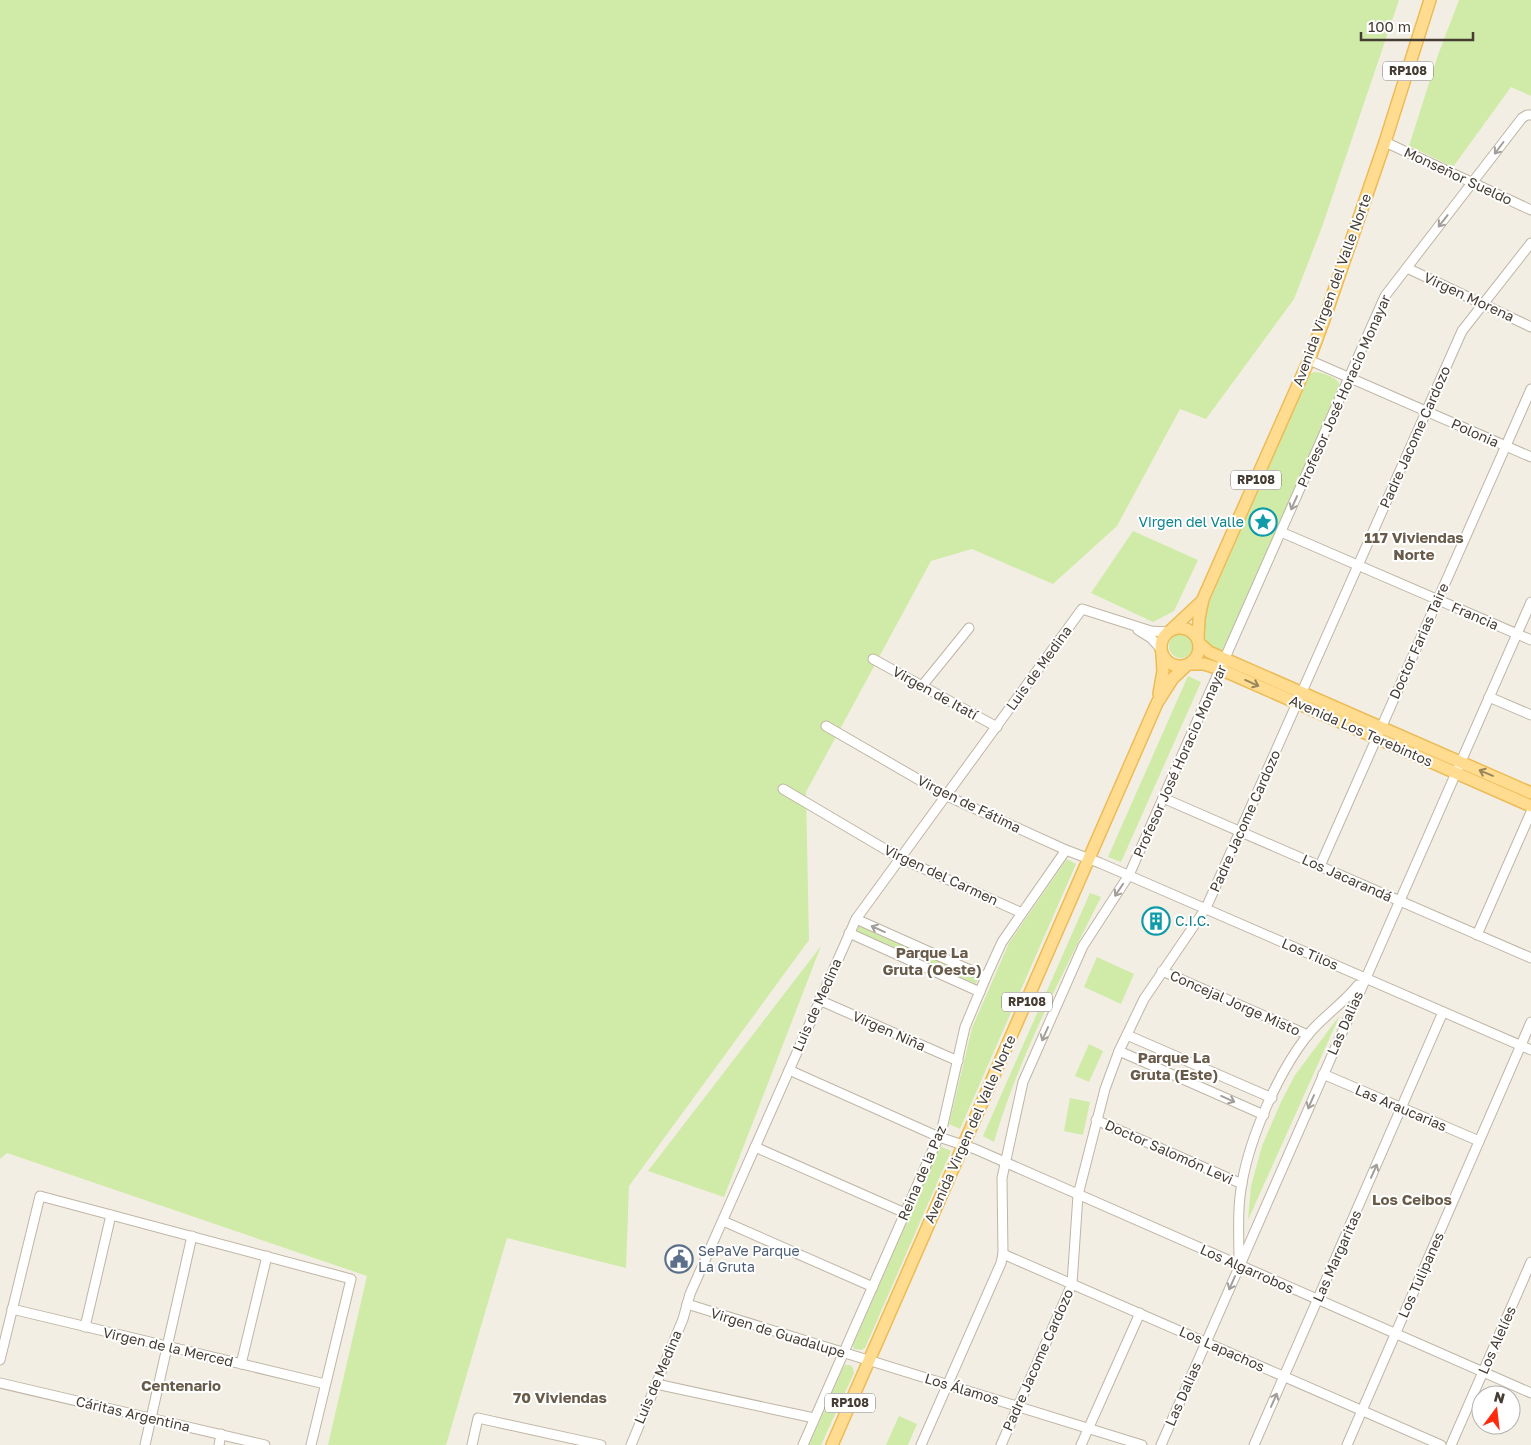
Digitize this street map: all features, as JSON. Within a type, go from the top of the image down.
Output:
[{"type":"main road","name":"Avenida Virgen del Valle Norte","points":[[1198,641],[1199,618],[1203,600],[1309,360],[1333,296],[1430,0]]},
{"type":"main road","name":"Avenida Virgen del Valle Norte","points":[[1169,631],[1203,600]]},
{"type":"main road","points":[[1169,631],[1183,628],[1194,634],[1198,641]]},
{"type":"main road","name":"RP108","points":[[1162,651],[1162,640],[1169,631]]},
{"type":"main road","name":"Avenida Los Terebintos","points":[[1198,641],[1223,664],[1458,768],[1531,806]]},
{"type":"main road","name":"RP108","points":[[1188,665],[1198,655],[1198,641]]},
{"type":"main road","name":"Avenida Virgen del Valle Norte","points":[[1157,703],[1163,670],[1162,651]]},
{"type":"main road","points":[[1162,651],[1170,663],[1181,666],[1188,665]]},
{"type":"main road","name":"Avenida Los Terebintos","points":[[1188,665],[1223,664]]},
{"type":"main road","name":"Avenida Virgen del Valle Norte","points":[[832,1445],[1157,703],[1173,678],[1188,665]]},
{"type":"main road","name":"Avenida Los Terebintos","points":[[1458,768],[1531,793]]},
{"type":"street","name":"Profesor José Horacio Monayar","points":[[922,1445],[1000,1263],[1002,1254],[1002,1178],[1023,1082],[1083,946],[1129,875],[1385,296],[1522,118],[1529,115]]},
{"type":"street","name":"Monseñor Sueldo","points":[[1385,142],[1531,210]]},
{"type":"street","name":"Padre Jacome Cardozo","points":[[1001,1445],[1072,1284],[1078,1195],[1096,1120],[1119,1052],[1144,999],[1206,908],[1462,331],[1531,243]]},
{"type":"street","name":"Virgen Morena","points":[[1407,268],[1531,327]]},
{"type":"street","name":"Polonia","points":[[1309,360],[1531,457]]},
{"type":"street","name":"Doctor Farias Taire","points":[[1320,866],[1531,389]]},
{"type":"street","name":"Francia","points":[[1281,532],[1531,640]]},
{"type":"street","name":"Las Dalias","points":[[1161,1445],[1531,602]]},
{"type":"street","name":"Luis de Medina","points":[[631,1445],[683,1319],[690,1294],[856,919],[1082,608],[1125,622]]},
{"type":"street","points":[[1125,622],[1151,631],[1169,631]]},
{"type":"street","points":[[1125,622],[1151,638],[1162,651]]},
{"type":"street","points":[[922,686],[969,628]]},
{"type":"street","name":"Virgen de Itatí","points":[[873,659],[997,727]]},
{"type":"street","points":[[1489,697],[1531,715]]},
{"type":"street","name":"Virgen de Fátima","points":[[826,726],[947,796],[1066,850],[1090,858]]},
{"type":"street","name":"Virgen del Carmen","points":[[783,789],[900,858],[1022,913]]},
{"type":"street","name":"Los Jacarandá","points":[[1163,798],[1531,958]]},
{"type":"street","points":[[1476,935],[1531,812]]},
{"type":"street","name":"Reina de la Paz","points":[[803,1445],[939,1137],[965,1027],[986,977],[1002,942],[1066,850]]},
{"type":"street","name":"Los Tilos","points":[[1090,858],[1531,1050]]},
{"type":"street","points":[[856,919],[986,977]]},
{"type":"street","points":[[849,933],[980,992]]},
{"type":"street","name":"Concejal Jorge Misto","points":[[1162,971],[1308,1035]]},
{"type":"street","points":[[1240,1265],[1238,1218],[1242,1184],[1254,1138],[1264,1115],[1291,1057],[1308,1035],[1365,978]]},
{"type":"street","name":"Virgen Niña","points":[[819,1000],[958,1061]]},
{"type":"street","name":"Las Margaritas","points":[[1254,1445],[1443,1012]]},
{"type":"street","name":"Los Tulipanes","points":[[1347,1445],[1531,1022]]},
{"type":"street","points":[[1127,1035],[1272,1098]]},
{"type":"street","points":[[1119,1052],[1264,1115]]},
{"type":"street","name":"Los Algarrobos","points":[[789,1070],[939,1137],[1005,1162],[1531,1393]]},
{"type":"street","name":"Las Araucarias","points":[[1323,1074],[1479,1141]]},
{"type":"street","name":"Doctor Salomón Levi","points":[[1096,1120],[1242,1184]]},
{"type":"street","points":[[756,1147],[905,1213]]},
{"type":"street","points":[[0,1360],[40,1196],[267,1256],[351,1279],[311,1445]]},
{"type":"street","points":[[85,1327],[112,1215]]},
{"type":"street","points":[[722,1221],[872,1287]]},
{"type":"street","points":[[145,1445],[192,1236]]},
{"type":"street","name":"Los Lapachos","points":[[1002,1254],[1441,1445]]},
{"type":"street","points":[[241,1364],[267,1256]]},
{"type":"street","name":"Los Alelíes","points":[[1451,1445],[1531,1262]]},
{"type":"street","name":"Virgen de Guadalupe","points":[[687,1304],[869,1361]]},
{"type":"street","name":"Virgen de la Merced","points":[[12,1309],[325,1384]]},
{"type":"street","points":[[1081,1445],[1140,1313]]},
{"type":"street","name":"Los Álamos","points":[[869,1361],[1142,1445]]},
{"type":"street","name":"Cáritas Argentina","points":[[0,1383],[265,1445]]},
{"type":"street","points":[[656,1384],[814,1418]]},
{"type":"street","points":[[472,1445],[478,1418],[601,1445]]},
{"type":"street","points":[[219,1445],[221,1434]]},
{"type":"green space","points":[[0,0],[1399,0],[1322,227],[1294,299],[1206,419],[1180,409],[1117,526],[1053,584],[972,549],[931,561],[806,792],[809,940],[629,1186],[626,1268],[507,1238],[446,1445],[328,1445],[367,1276],[7,1153],[0,1159]]},
{"type":"green space","points":[[1459,0],[1531,0],[1531,96],[1511,87],[1453,167],[1409,146],[1438,55]]},
{"type":"green space","points":[[1314,372],[1334,378],[1339,383],[1339,389],[1225,648],[1222,651],[1215,650],[1210,647],[1205,637],[1203,626],[1204,614],[1310,374]]},
{"type":"green space","points":[[1133,531],[1198,560],[1174,611],[1153,622],[1091,593]]},
{"type":"green space","points":[[1181,634],[1190,637],[1193,646],[1190,655],[1181,658],[1172,655],[1169,646],[1172,637]]},
{"type":"green space","points":[[1188,676],[1201,682],[1121,862],[1108,857]]},
{"type":"green space","points":[[1067,859],[1076,864],[960,1129],[949,1124],[972,1028],[1009,943]]},
{"type":"green space","points":[[1090,893],[1101,897],[1028,1048],[994,1142],[983,1136]]},
{"type":"green space","points":[[859,926],[978,979],[976,984],[857,931]]},
{"type":"green space","points":[[821,946],[724,1197],[648,1171]]},
{"type":"green space","points":[[1097,957],[1134,974],[1121,1004],[1084,987]]},
{"type":"green space","points":[[1340,1015],[1248,1220],[1251,1186],[1262,1146],[1281,1102],[1295,1075]]},
{"type":"green space","points":[[1089,1044],[1103,1051],[1089,1082],[1075,1076]]},
{"type":"green space","points":[[1070,1098],[1090,1102],[1083,1135],[1064,1131]]},
{"type":"green space","points":[[940,1146],[951,1151],[865,1348],[861,1350],[854,1349],[853,1345]]},
{"type":"green space","points":[[845,1365],[850,1365],[854,1373],[821,1445],[809,1445],[843,1368]]},
{"type":"green space","points":[[899,1416],[917,1424],[908,1445],[886,1445]]},
{"type":"place","name":"Virgen del Valle","points":[[1263,522]]},
{"type":"place","name":"C.I.C.","points":[[1156,921]]},
{"type":"place","name":"SePaVe Parque La Gruta","points":[[679,1259]]},
{"type":"district","name":"117 Viviendas Norte","points":[[1414,546]]},
{"type":"district","name":"Parque La Gruta (Oeste)","points":[[932,962]]},
{"type":"district","name":"Parque La Gruta (Este)","points":[[1174,1066]]},
{"type":"district","name":"Los Ceibos","points":[[1412,1200]]},
{"type":"district","name":"Centenario","points":[[181,1386]]},
{"type":"district","name":"70 Viviendas","points":[[560,1398]]}]
